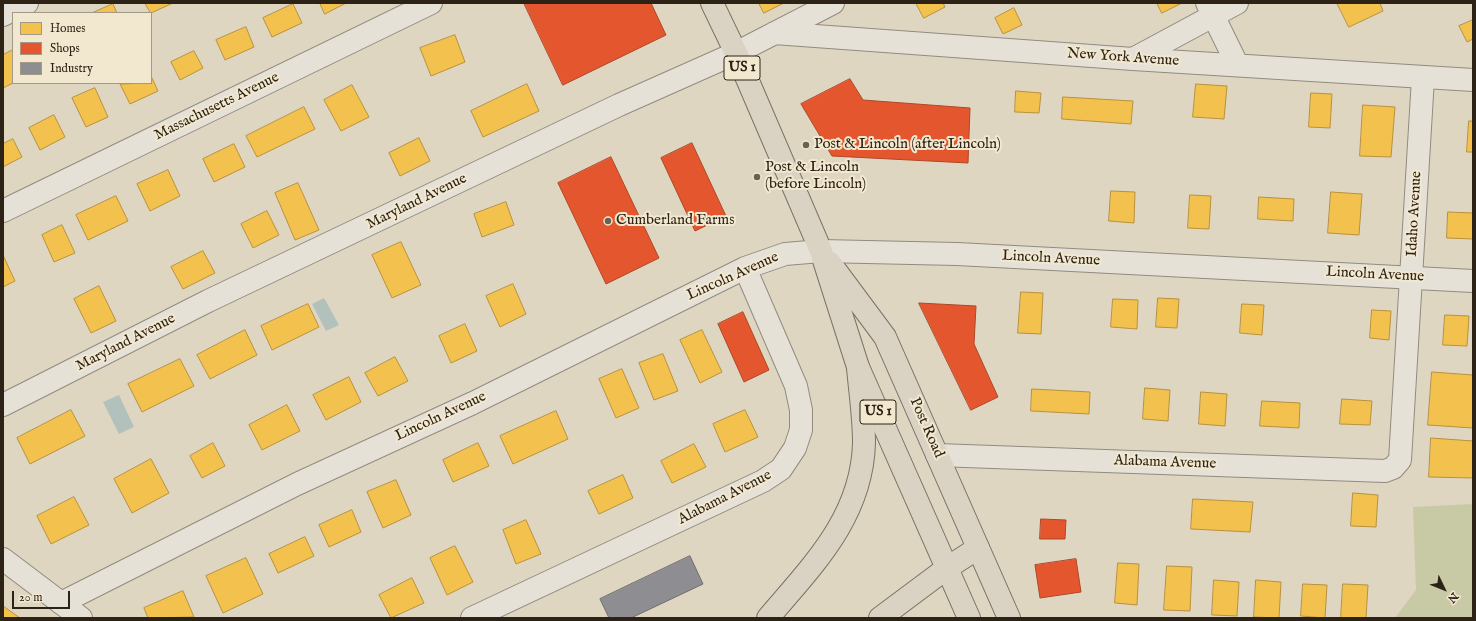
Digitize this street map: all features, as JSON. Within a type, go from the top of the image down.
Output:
[{"type":"main road","name":"Post Road","points":[[712,3],[736,53],[821,251],[858,366],[969,618]]},
{"type":"main road","name":"Post Road","points":[[821,251],[885,337],[1009,618]]},
{"type":"main road","points":[[768,618],[829,546],[838,531],[852,498],[861,463],[864,443],[858,366]]},
{"type":"main road","points":[[880,618],[947,568],[978,548]]},
{"type":"street","points":[[3,15],[27,3]]},
{"type":"street","name":"Massachusetts Avenue","points":[[3,211],[431,3]]},
{"type":"street","name":"Maryland Avenue","points":[[3,405],[208,301],[619,105],[736,53],[833,3]]},
{"type":"street","points":[[1133,59],[1210,9],[1237,3]]},
{"type":"street","points":[[1210,9],[1237,64]]},
{"type":"street","name":"New York Avenue","points":[[773,33],[1133,59],[1237,64],[1423,78],[1473,80]]},
{"type":"street","name":"Idaho Avenue","points":[[1393,468],[1400,460],[1423,78]]},
{"type":"street","name":"Lincoln Avenue","points":[[61,603],[297,484],[473,402],[745,268],[785,254],[821,251],[957,254],[1473,281]]},
{"type":"street","name":"Alabama Avenue","points":[[472,618],[763,481],[781,469],[795,448],[800,430],[801,410],[796,386],[745,268]]},
{"type":"street","name":"Alabama Avenue","points":[[937,455],[1385,471],[1393,468]]},
{"type":"street","points":[[3,560],[81,618]]},
{"type":"green space","points":[[1473,504],[1473,618],[1395,618],[1416,590],[1413,507]]},
{"type":"shaded area","points":[[324,298],[339,325],[326,331],[312,304]]},
{"type":"shaded area","points":[[119,395],[134,427],[119,434],[103,402]]},
{"type":"building: Homes","points":[[145,3],[173,3],[152,13]]},
{"type":"building: Homes","points":[[320,3],[346,3],[325,14]]},
{"type":"building: Homes","points":[[759,3],[784,3],[764,13]]},
{"type":"building: Homes","points":[[916,3],[943,3],[945,7],[924,18]]},
{"type":"building: Homes","points":[[1157,3],[1182,3],[1162,13]]},
{"type":"building: Homes","points":[[1337,3],[1380,3],[1383,11],[1349,27]]},
{"type":"building: Homes","points":[[113,4],[117,12],[94,12]]},
{"type":"building: Homes","points":[[293,4],[302,23],[272,37],[263,18]]},
{"type":"building: Homes","points":[[1014,8],[1022,25],[1003,34],[995,18]]},
{"type":"building: Homes","points":[[1473,20],[1473,39],[1467,42],[1459,26]]},
{"type":"building: Homes","points":[[246,27],[254,47],[225,60],[216,40]]},
{"type":"building: Homes","points":[[455,35],[465,62],[431,76],[420,48]]},
{"type":"building: Homes","points":[[12,50],[12,84],[3,88],[3,55]]},
{"type":"building: Homes","points":[[194,51],[203,68],[180,80],[171,62]]},
{"type":"building: Homes","points":[[152,78],[158,91],[130,104],[120,84],[152,84]]},
{"type":"building: Homes","points":[[527,84],[539,111],[483,137],[471,111]]},
{"type":"building: Homes","points":[[1196,84],[1227,86],[1224,119],[1193,117]]},
{"type":"building: Homes","points":[[352,85],[369,117],[341,131],[324,100]]},
{"type":"building: Homes","points":[[95,88],[108,117],[86,127],[72,98]]},
{"type":"building: Homes","points":[[1016,91],[1041,93],[1039,113],[1015,112]]},
{"type":"building: Homes","points":[[1311,93],[1332,94],[1330,128],[1309,127]]},
{"type":"building: Homes","points":[[1063,97],[1133,101],[1131,124],[1062,119]]},
{"type":"building: Homes","points":[[1363,105],[1395,107],[1391,157],[1360,156]]},
{"type":"building: Homes","points":[[304,107],[315,129],[257,157],[246,136]]},
{"type":"building: Homes","points":[[54,115],[65,137],[40,150],[29,128]]},
{"type":"building: Homes","points":[[1469,121],[1473,121],[1473,152],[1467,152]]},
{"type":"building: Homes","points":[[419,138],[430,161],[400,176],[389,153]]},
{"type":"building: Homes","points":[[13,139],[22,157],[3,167],[3,144]]},
{"type":"building: Homes","points":[[234,144],[245,167],[214,182],[203,159]]},
{"type":"building: Homes","points":[[168,170],[180,196],[150,211],[137,184]]},
{"type":"building: Homes","points":[[298,183],[319,230],[295,240],[275,193]]},
{"type":"building: Homes","points":[[1111,191],[1135,192],[1134,223],[1109,221]]},
{"type":"building: Homes","points":[[1331,192],[1362,194],[1359,235],[1328,233]]},
{"type":"building: Homes","points":[[1190,195],[1211,196],[1209,229],[1188,228]]},
{"type":"building: Homes","points":[[116,196],[128,221],[88,240],[76,215]]},
{"type":"building: Homes","points":[[1259,197],[1294,199],[1293,221],[1258,219]]},
{"type":"building: Homes","points":[[506,202],[514,225],[482,237],[474,214]]},
{"type":"building: Homes","points":[[267,211],[279,235],[253,248],[241,224]]},
{"type":"building: Homes","points":[[1448,212],[1473,213],[1473,239],[1447,238]]},
{"type":"building: Homes","points":[[62,225],[75,253],[54,262],[42,235]]},
{"type":"building: Homes","points":[[401,242],[421,285],[392,298],[372,255]]},
{"type":"building: Homes","points":[[203,251],[215,273],[183,289],[171,267]]},
{"type":"building: Homes","points":[[3,255],[15,281],[3,287]]},
{"type":"building: Homes","points":[[513,284],[526,314],[500,327],[486,296]]},
{"type":"building: Homes","points":[[99,286],[116,321],[91,333],[74,299]]},
{"type":"building: Homes","points":[[1021,292],[1043,293],[1041,334],[1018,333]]},
{"type":"building: Homes","points":[[1158,298],[1179,299],[1177,328],[1156,327]]},
{"type":"building: Homes","points":[[1113,299],[1138,300],[1137,329],[1111,327]]},
{"type":"building: Homes","points":[[308,304],[319,327],[272,350],[261,326]]},
{"type":"building: Homes","points":[[1242,304],[1264,305],[1262,335],[1240,333]]},
{"type":"building: Homes","points":[[1372,310],[1391,311],[1389,340],[1370,338]]},
{"type":"building: Homes","points":[[1445,315],[1469,316],[1467,346],[1443,345]]},
{"type":"building: Homes","points":[[465,324],[477,351],[451,363],[439,336]]},
{"type":"building: Homes","points":[[245,330],[257,355],[210,379],[197,355]]},
{"type":"building: Homes","points":[[702,330],[722,372],[700,383],[680,340]]},
{"type":"building: Homes","points":[[663,354],[678,391],[654,400],[639,363]]},
{"type":"building: Homes","points":[[395,357],[408,381],[378,396],[365,373]]},
{"type":"building: Homes","points":[[180,359],[194,386],[142,412],[128,384]]},
{"type":"building: Homes","points":[[622,369],[639,408],[616,418],[599,379]]},
{"type":"building: Homes","points":[[1432,372],[1473,375],[1473,428],[1428,425]]},
{"type":"building: Homes","points":[[349,377],[361,402],[326,420],[313,395]]},
{"type":"building: Homes","points":[[1145,388],[1170,390],[1168,421],[1143,419]]},
{"type":"building: Homes","points":[[1032,389],[1090,392],[1089,414],[1031,411]]},
{"type":"building: Homes","points":[[1201,392],[1227,394],[1225,426],[1199,424]]},
{"type":"building: Homes","points":[[1342,399],[1372,401],[1370,425],[1340,424]]},
{"type":"building: Homes","points":[[1262,401],[1300,403],[1299,428],[1260,426]]},
{"type":"building: Homes","points":[[287,405],[300,431],[262,450],[249,425]]},
{"type":"building: Homes","points":[[71,410],[85,436],[30,464],[17,438]]},
{"type":"building: Homes","points":[[745,410],[758,437],[725,452],[713,424]]},
{"type":"building: Homes","points":[[556,411],[568,439],[513,464],[500,436]]},
{"type":"building: Homes","points":[[1431,438],[1473,441],[1473,478],[1429,477]]},
{"type":"building: Homes","points":[[213,443],[225,466],[202,478],[190,456]]},
{"type":"building: Homes","points":[[478,443],[489,466],[453,482],[443,460]]},
{"type":"building: Homes","points":[[694,444],[706,467],[672,483],[661,461]]},
{"type":"building: Homes","points":[[151,459],[169,493],[132,513],[114,479]]},
{"type":"building: Homes","points":[[623,475],[633,498],[599,514],[588,491]]},
{"type":"building: Homes","points":[[396,480],[411,515],[383,528],[367,492]]},
{"type":"building: Homes","points":[[1353,493],[1378,495],[1376,527],[1351,526]]},
{"type":"building: Homes","points":[[74,497],[89,525],[51,544],[37,516]]},
{"type":"building: Homes","points":[[1193,499],[1253,502],[1250,532],[1191,529]]},
{"type":"building: Homes","points":[[352,510],[361,532],[329,547],[319,525]]},
{"type":"building: Homes","points":[[526,520],[541,554],[516,564],[503,530]]},
{"type":"building: Homes","points":[[305,537],[314,556],[278,573],[269,554]]},
{"type":"building: Homes","points":[[455,546],[473,582],[447,595],[430,558]]},
{"type":"building: Homes","points":[[246,558],[263,594],[223,613],[206,576]]},
{"type":"building: Homes","points":[[1118,563],[1139,564],[1137,605],[1115,603]]},
{"type":"building: Homes","points":[[1167,566],[1192,567],[1190,611],[1164,610]]},
{"type":"building: Homes","points":[[412,578],[424,603],[391,618],[379,595]]},
{"type":"building: Homes","points":[[1214,580],[1239,582],[1237,616],[1212,615]]},
{"type":"building: Homes","points":[[1256,580],[1281,582],[1279,618],[1254,617]]},
{"type":"building: Homes","points":[[1303,584],[1327,585],[1325,618],[1301,616]]},
{"type":"building: Homes","points":[[1343,584],[1368,585],[1366,618],[1341,618]]},
{"type":"building: Homes","points":[[183,591],[194,617],[148,618],[144,608]]},
{"type":"building: Homes","points":[[3,606],[20,618],[3,618]]},
{"type":"building: Shops","points":[[524,3],[651,3],[666,35],[563,85]]},
{"type":"building: Shops","points":[[850,79],[863,100],[970,108],[968,163],[832,156],[801,104]]},
{"type":"building: Shops","points":[[692,143],[726,216],[695,231],[661,158]]},
{"type":"building: Shops","name":"Cumberland Farms","points":[[611,157],[659,258],[606,284],[558,183]]},
{"type":"building: Shops","points":[[919,303],[976,306],[974,344],[998,397],[971,410]]},
{"type":"building: Shops","points":[[743,312],[769,370],[744,382],[718,324]]},
{"type":"building: Shops","points":[[1041,519],[1066,520],[1065,539],[1040,539]]},
{"type":"building: Shops","points":[[1076,559],[1081,592],[1040,598],[1035,565]]},
{"type":"building: Industry","points":[[690,556],[703,584],[631,618],[609,618],[600,599]]},
{"type":"place","name":"Post & Lincoln (after Lincoln)","points":[[806,145]]},
{"type":"place","name":"Post & Lincoln (before Lincoln)","points":[[757,177]]},
{"type":"place","name":"Cumberland Farms","points":[[608,221]]}]
